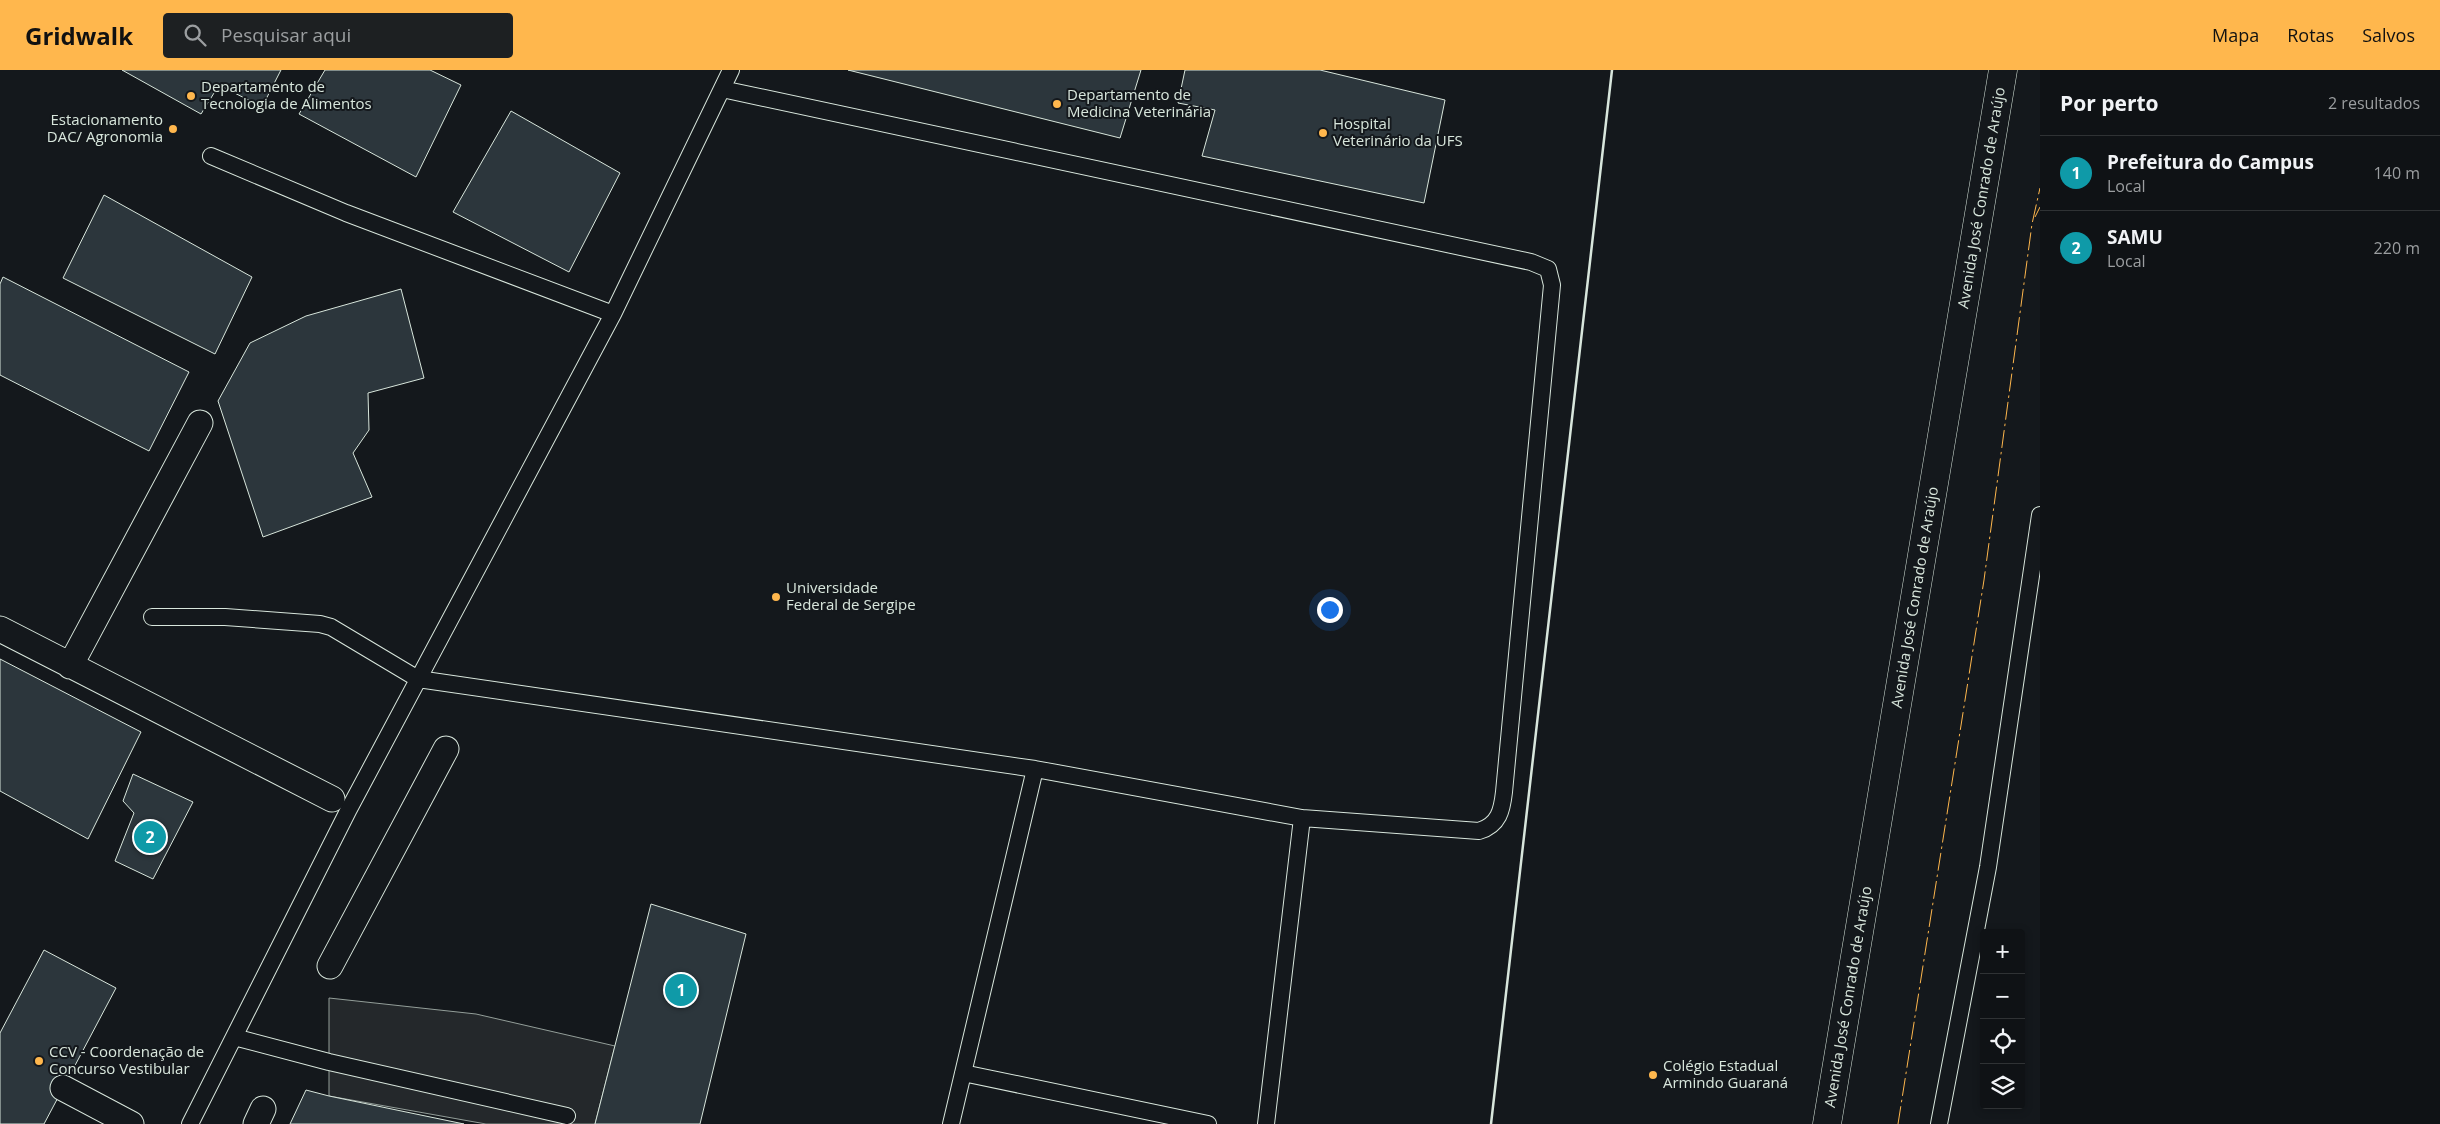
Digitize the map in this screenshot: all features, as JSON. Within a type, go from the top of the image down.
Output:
[{"type":"street","name":"Avenida José Conrado de Araújo","points":[[1827,1124],[2003,70]]},
{"type":"street","points":[[70,666],[200,423]]},
{"type":"street","points":[[0,629],[332,799]]},
{"type":"street","points":[[330,966],[446,749]]},
{"type":"street","points":[[63,1088],[132,1124]]},
{"type":"lane","points":[[190,1124],[314,877],[613,314],[731,70]]},
{"type":"lane","points":[[152,617],[225,617],[331,627],[418,679],[1035,769],[1302,818],[1479,831],[1494,824],[1499,818],[1506,782],[1552,295],[1552,276],[1548,270],[1531,262],[722,90]]},
{"type":"lane","points":[[211,156],[346,212],[613,314]]},
{"type":"lane","points":[[1939,1124],[1988,867],[2040,515]]},
{"type":"lane","points":[[951,1124],[1035,769]]},
{"type":"lane","points":[[1266,1124],[1302,818]]},
{"type":"lane","points":[[234,1037],[329,1062],[567,1116]]},
{"type":"lane","points":[[963,1074],[1208,1124]]},
{"type":"shaded area","points":[[329,998],[476,1014],[615,1046],[595,1124],[486,1124],[329,1096]]},
{"type":"building","name":"Departamento de Tecnologia de Alimentos","points":[[122,70],[281,70],[262,107],[219,85],[201,114]]},
{"type":"building","points":[[325,70],[430,70],[461,85],[416,177],[299,114]]},
{"type":"building","name":"Departamento de Medicina Veterinária","points":[[848,70],[1141,70],[1120,138]]},
{"type":"building","name":"Hospital Veterinário da UFS","points":[[1185,70],[1320,70],[1445,100],[1424,203],[1202,156],[1215,110],[1178,103]]},
{"type":"building","points":[[511,111],[620,173],[569,272],[453,212]]},
{"type":"building","points":[[104,195],[252,277],[215,354],[63,278]]},
{"type":"building","points":[[3,277],[189,372],[149,451],[0,375],[0,284]]},
{"type":"building","points":[[401,289],[424,378],[368,393],[369,430],[353,453],[372,497],[263,537],[218,401],[250,343],[306,316]]},
{"type":"building","points":[[0,659],[141,732],[88,839],[0,791]]},
{"type":"building","points":[[133,774],[193,802],[153,879],[115,861],[134,813],[123,801]]},
{"type":"building","points":[[651,904],[746,934],[700,1124],[595,1124]]},
{"type":"building","name":"CCV - Coordenação de Concurso Vestibular","points":[[44,950],[116,988],[44,1124],[0,1124],[0,1033]]},
{"type":"building","points":[[306,1090],[329,1096],[464,1124],[290,1124]]},
{"type":"wall","points":[[1491,1124],[1612,70]]},
{"type":"power","points":[[1898,1124],[1984,580],[2032,224],[2040,188]]},
{"type":"power","points":[[2035,217],[2040,207]]},
{"type":"place","name":"Departamento de Tecnologia de Alimentos","points":[[191,96]]},
{"type":"place","name":"Departamento de Medicina Veterinária","points":[[1057,104]]},
{"type":"place","name":"Estacionamento DAC/ Agronomia","points":[[173,129]]},
{"type":"place","name":"Hospital Veterinário da UFS","points":[[1323,133]]},
{"type":"place","name":"Universidade Federal de Sergipe","points":[[776,597]]},
{"type":"place","name":"SAMU","points":[[150,837]]},
{"type":"place","name":"Prefeitura do Campus","points":[[681,990]]},
{"type":"place","name":"CCV - Coordenação de Concurso Vestibular","points":[[39,1061]]},
{"type":"place","name":"Colégio Estadual Armindo Guaraná","points":[[1653,1075]]}]
